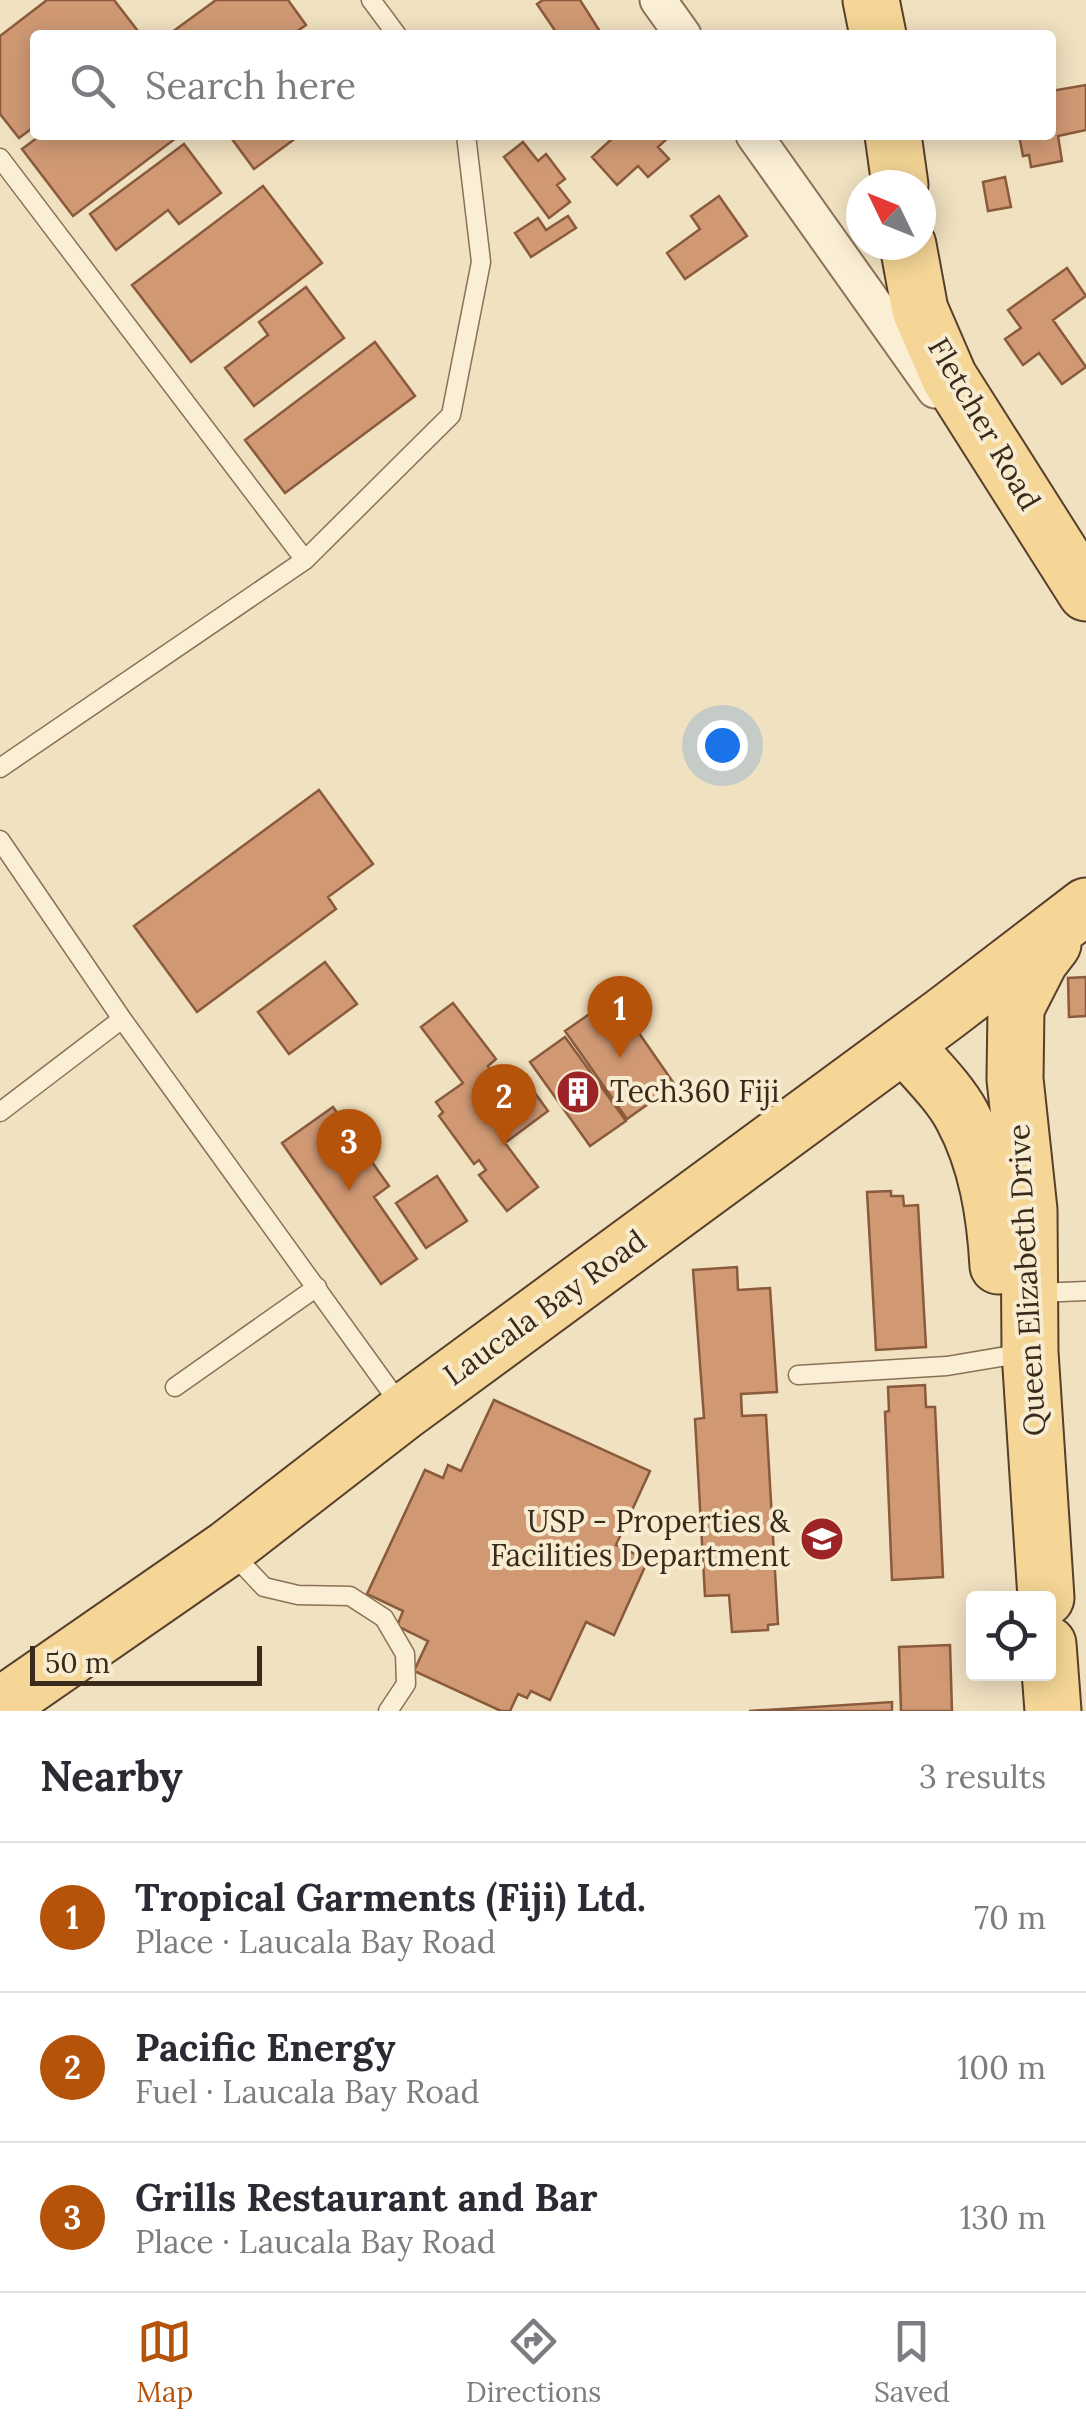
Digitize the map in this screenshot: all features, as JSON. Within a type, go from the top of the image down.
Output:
[{"type":"main road","points":[[871,0],[877,30]]},
{"type":"main road","points":[[895,140],[898,170]]},
{"type":"main road","name":"Fletcher Road","points":[[911,260],[920,310],[949,377],[1086,592]]},
{"type":"main road","name":"Laucala Bay Road","points":[[0,1706],[228,1548],[405,1411],[1079,912]]},
{"type":"main road","name":"Queen Elizabeth Drive","points":[[1016,1591],[1016,1354],[1030,1293],[1029,1210],[1015,1079],[1016,1008],[1040,961],[1079,912]]},
{"type":"main road","points":[[924,1029],[973,1038],[997,1100],[1029,1210]]},
{"type":"main road","name":"Queen Elizabeth Drive","points":[[924,1029],[980,1157],[995,1223],[1016,1354],[1045,1591]]},
{"type":"main road","points":[[1020,1681],[1022,1711]]},
{"type":"main road","points":[[1050,1681],[1052,1711]]},
{"type":"street","points":[[658,0],[679,30]]},
{"type":"street","points":[[758,140],[1086,602]]},
{"type":"lane","points":[[371,0],[393,30]]},
{"type":"lane","points":[[0,768],[305,560],[450,415],[481,262],[467,140]]},
{"type":"lane","points":[[0,158],[305,560]]},
{"type":"lane","points":[[0,840],[122,1019],[405,1411]]},
{"type":"lane","points":[[0,1112],[122,1019]]},
{"type":"lane","points":[[176,1387],[318,1287]]},
{"type":"lane","points":[[1030,1293],[1086,1291]]},
{"type":"lane","points":[[798,1375],[947,1366],[1016,1354]]},
{"type":"lane","points":[[228,1548],[264,1587],[298,1595],[350,1596],[384,1618],[404,1654],[406,1684],[388,1711]]},
{"type":"building","points":[[47,0],[114,0],[137,30],[30,30],[30,130],[19,138],[0,114],[0,36]]},
{"type":"building","points":[[216,0],[288,0],[306,25],[299,30],[175,30]]},
{"type":"building","points":[[543,0],[580,0],[599,30],[555,30],[537,4]]},
{"type":"building","points":[[1086,85],[1086,130],[1058,136],[1062,161],[1031,167],[1029,155],[1023,156],[1020,140],[1056,140],[1056,90]]},
{"type":"building","points":[[34,140],[173,140],[73,216],[22,149]]},
{"type":"building","points":[[233,140],[293,140],[254,169]]},
{"type":"building","points":[[611,140],[666,140],[658,147],[669,159],[648,177],[638,166],[617,185],[592,157]]},
{"type":"building","points":[[523,142],[538,161],[546,154],[565,179],[557,185],[570,202],[549,218],[504,157]]},
{"type":"building","points":[[184,144],[221,193],[179,224],[168,210],[116,250],[90,214]]},
{"type":"building","points":[[1005,177],[1011,207],[988,211],[983,182]]},
{"type":"building","points":[[263,186],[322,263],[191,362],[132,285]]},
{"type":"building","points":[[719,196],[747,236],[685,279],[667,253],[700,229],[691,216]]},
{"type":"building","points":[[568,216],[576,228],[531,257],[515,233],[538,218],[546,230]]},
{"type":"building","points":[[1067,268],[1086,296],[1053,320],[1086,367],[1062,384],[1039,353],[1023,365],[1005,339],[1021,328],[1008,310]]},
{"type":"building","points":[[306,287],[344,338],[254,406],[225,368],[268,335],[259,322]]},
{"type":"building","points":[[375,342],[415,396],[285,493],[245,440]]},
{"type":"building","points":[[319,790],[373,864],[328,897],[336,909],[197,1012],[134,926]]},
{"type":"building","points":[[325,962],[357,1004],[289,1054],[258,1012]]},
{"type":"building","points":[[1086,977],[1086,1016],[1069,1017],[1068,978]]},
{"type":"building","points":[[614,997],[675,1085],[627,1119],[565,1031]]},
{"type":"building","points":[[453,1003],[496,1059],[488,1066],[494,1075],[498,1071],[509,1093],[521,1085],[526,1093],[532,1089],[548,1111],[505,1143],[538,1187],[507,1211],[479,1175],[486,1170],[479,1160],[474,1164],[439,1116],[443,1112],[436,1102],[463,1083],[421,1027]]},
{"type":"building","name":"Tech360 Fiji","points":[[565,1037],[626,1121],[590,1146],[530,1062]]},
{"type":"building","points":[[333,1107],[389,1186],[374,1197],[417,1259],[381,1284],[282,1143]]},
{"type":"building","points":[[437,1176],[467,1221],[426,1248],[396,1203]]},
{"type":"building","points":[[891,1191],[891,1196],[903,1196],[904,1206],[918,1205],[926,1347],[876,1350],[867,1192]]},
{"type":"building","points":[[737,1267],[738,1290],[770,1288],[777,1392],[741,1394],[742,1416],[766,1415],[778,1624],[768,1625],[768,1630],[732,1632],[729,1595],[705,1596],[695,1419],[704,1418],[693,1270]]},
{"type":"building","points":[[925,1385],[926,1407],[935,1407],[943,1577],[892,1580],[885,1412],[889,1411],[888,1387]]},
{"type":"building","points":[[494,1400],[650,1471],[616,1545],[648,1560],[614,1635],[586,1622],[550,1700],[531,1691],[527,1698],[518,1694],[510,1711],[501,1711],[414,1671],[428,1641],[397,1626],[403,1611],[367,1594],[425,1470],[443,1478],[448,1465],[461,1471]]},
{"type":"building","points":[[950,1645],[952,1711],[901,1711],[899,1647]]},
{"type":"building","points":[[892,1702],[892,1711],[749,1711]]},
{"type":"place","name":"Tropical Garments (Fiji) Ltd.","points":[[620,1058]]},
{"type":"place","name":"Tech360 Fiji","points":[[578,1092]]},
{"type":"place","name":"Pacific Energy","points":[[504,1146]]},
{"type":"place","name":"Grills Restaurant and Bar","points":[[349,1191]]},
{"type":"place","name":"USP - Properties & Facilities Department","points":[[822,1539]]}]
